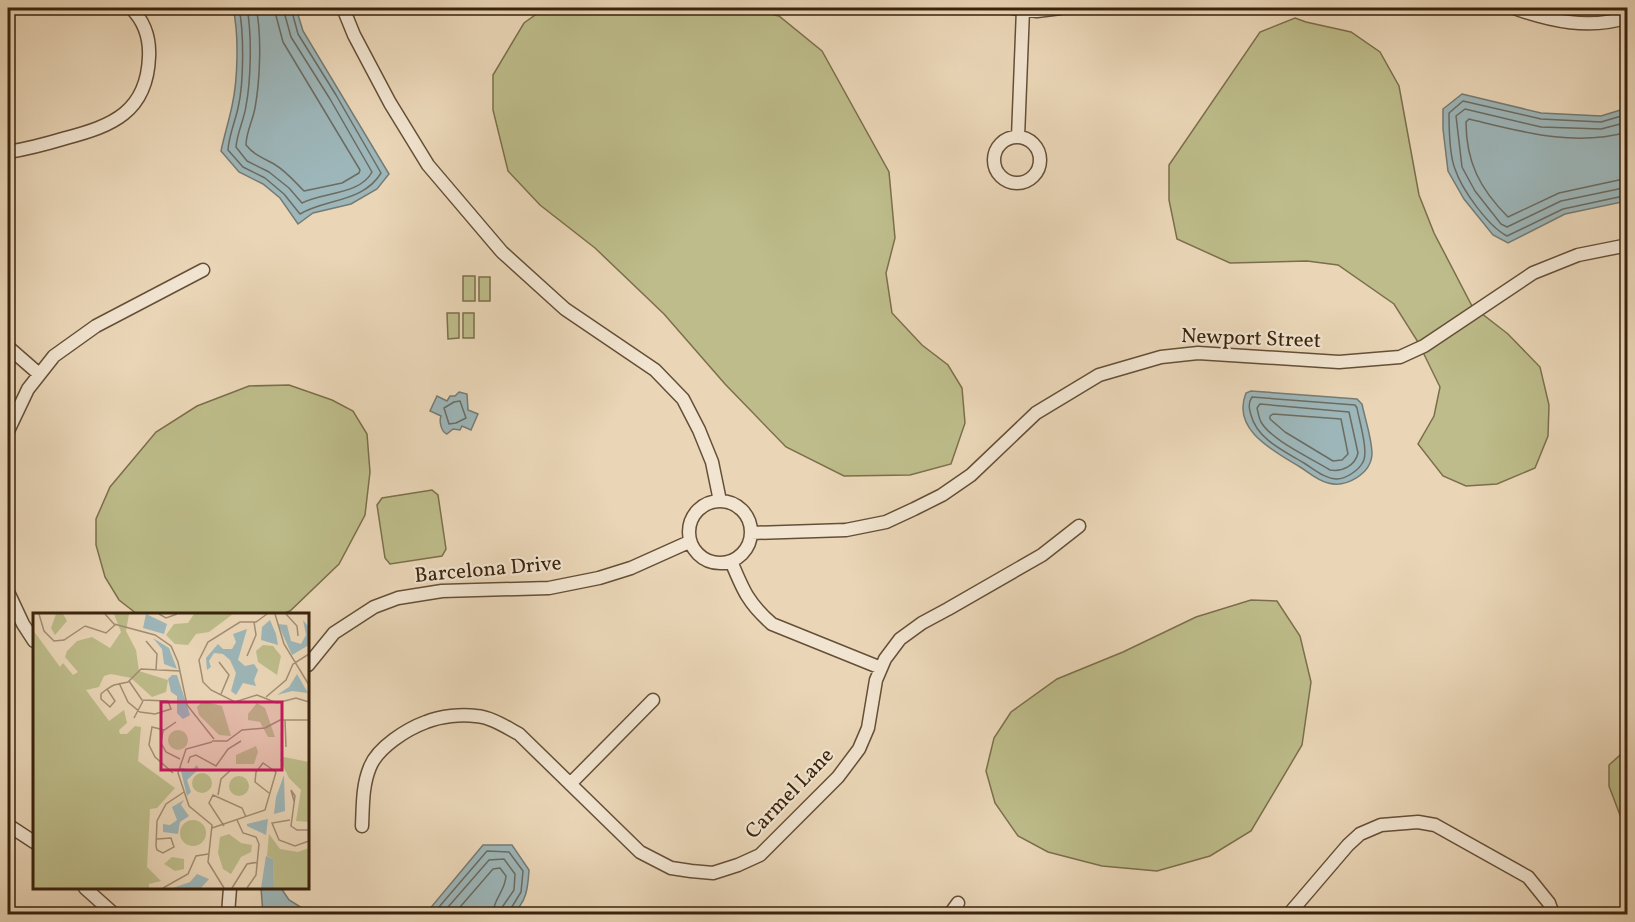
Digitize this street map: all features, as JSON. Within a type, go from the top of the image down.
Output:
[{"type":"street","points":[[8,152],[99,129],[123,115],[140,96],[149,71],[150,46],[145,25],[131,8]]},
{"type":"street","points":[[343,8],[354,35],[390,103],[428,165],[502,252],[565,309],[655,370],[683,399],[712,462],[720,501]]},
{"type":"street","points":[[1018,137],[1018,8],[1037,11],[1061,8]]},
{"type":"street","points":[[1514,8],[1542,18],[1567,22],[1593,24],[1628,17]]},
{"type":"street","name":"Newport Street","points":[[751,533],[846,530],[886,522],[942,495],[970,475],[1036,413],[1098,375],[1161,357],[1198,353],[1339,362],[1400,357],[1424,346],[1533,273],[1578,255],[1628,245]]},
{"type":"street","points":[[8,431],[28,388],[54,356],[96,326],[203,270]]},
{"type":"street","points":[[8,348],[39,374]]},
{"type":"street","points":[[720,501],[736,505],[745,512],[750,522],[751,533],[748,547],[741,556],[720,563],[710,562],[694,551],[689,542],[688,531],[692,517],[699,508],[708,502],[720,501]]},
{"type":"street","name":"Carmel Lane","points":[[362,826],[363,789],[370,765],[386,747],[427,721],[456,715],[479,716],[498,722],[519,734],[640,852],[671,868],[713,873],[738,866],[760,855],[838,777],[859,748],[868,728],[876,680],[885,659],[900,639],[922,622],[1042,555],[1080,526]]},
{"type":"street","name":"Barcelona Drive","points":[[309,664],[334,633],[374,608],[398,598],[442,591],[549,588],[600,578],[631,568],[689,542]]},
{"type":"street","points":[[731,561],[744,594],[772,624],[881,668]]},
{"type":"street","points":[[8,592],[33,639]]},
{"type":"street","points":[[570,784],[653,700]]},
{"type":"street","points":[[1289,915],[1360,834],[1381,825],[1418,822],[1435,825],[1528,877],[1549,903],[1553,915]]},
{"type":"street","points":[[8,825],[33,841]]},
{"type":"street","points":[[86,889],[114,915]]},
{"type":"street","points":[[228,915],[230,889]]},
{"type":"street","points":[[950,915],[958,903]]},
{"type":"shaded area","points":[[545,8],[746,8],[779,16],[822,51],[889,172],[895,238],[886,273],[892,313],[922,345],[948,365],[962,388],[965,423],[951,464],[910,475],[844,476],[786,447],[725,384],[664,314],[595,248],[540,205],[508,171],[493,110],[493,75],[524,23]]},
{"type":"shaded area","points":[[1295,18],[1351,32],[1380,52],[1399,86],[1419,195],[1434,233],[1472,306],[1508,334],[1540,367],[1549,405],[1548,436],[1535,468],[1497,484],[1466,486],[1443,476],[1418,444],[1434,416],[1440,387],[1418,342],[1394,304],[1338,265],[1307,261],[1230,263],[1177,239],[1169,200],[1169,165],[1260,32]]},
{"type":"shaded area","points":[[463,276],[475,276],[475,301],[463,301]]},
{"type":"shaded area","points":[[479,277],[490,277],[490,301],[479,301]]},
{"type":"shaded area","points":[[447,313],[459,313],[459,338],[448,339]]},
{"type":"shaded area","points":[[463,313],[474,313],[474,338],[463,338]]},
{"type":"shaded area","points":[[289,385],[332,400],[353,411],[367,434],[370,472],[365,515],[339,564],[290,611],[285,613],[136,613],[119,600],[105,577],[96,545],[96,519],[110,487],[156,432],[197,406],[249,386]]},
{"type":"shaded area","points":[[432,490],[438,495],[446,549],[442,556],[390,564],[385,558],[377,505],[382,498]]},
{"type":"shaded area","points":[[1251,600],[1277,601],[1300,636],[1311,682],[1302,745],[1251,831],[1210,856],[1157,871],[1102,866],[1048,852],[1018,836],[995,803],[986,771],[994,738],[1011,712],[1057,679],[1123,652],[1196,617]]},
{"type":"shaded area","points":[[1627,749],[1627,825],[1623,823],[1609,786],[1609,765]]},
{"type":"water","points":[[233,8],[296,8],[303,31],[389,174],[377,189],[351,204],[313,213],[298,224],[280,198],[263,184],[239,172],[221,151],[236,83],[237,43]]},
{"type":"water","points":[[1462,94],[1541,113],[1601,116],[1627,108],[1627,201],[1565,214],[1508,243],[1493,235],[1464,199],[1448,171],[1443,109]]},
{"type":"water","points":[[1251,391],[1357,399],[1362,404],[1371,442],[1371,461],[1367,468],[1350,481],[1328,483],[1278,454],[1258,438],[1244,418],[1243,406],[1246,393]]},
{"type":"water","points":[[459,392],[467,394],[468,410],[478,414],[471,430],[462,426],[460,430],[453,429],[447,434],[441,426],[441,416],[430,411],[437,396],[447,401],[450,396],[455,396]]},
{"type":"water","points":[[483,845],[512,845],[529,870],[526,894],[516,910],[511,914],[422,914],[428,911]]},
{"type":"water","points":[[261,889],[282,889],[289,900],[312,914],[263,914]]}]
